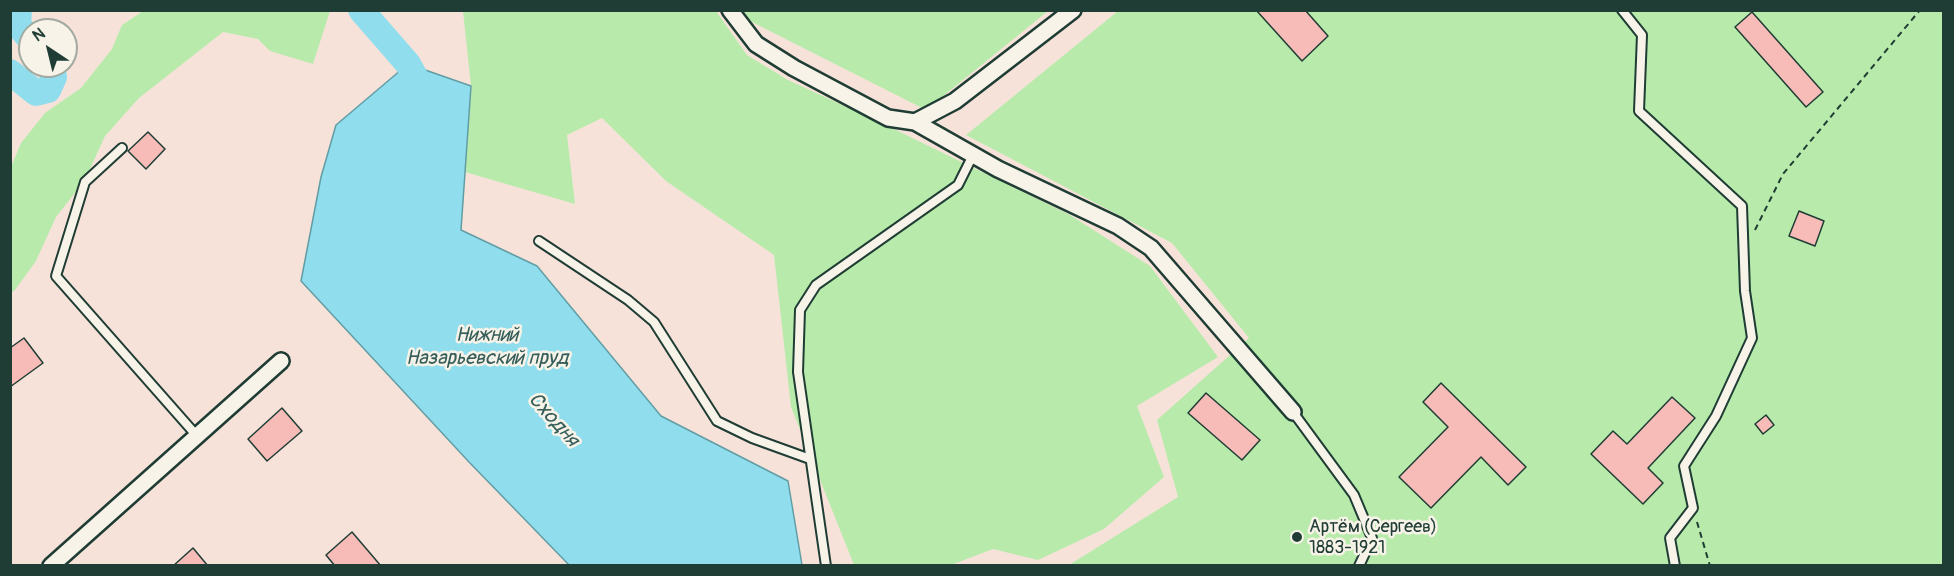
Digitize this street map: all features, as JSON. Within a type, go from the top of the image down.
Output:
[{"type":"street","points":[[730,10],[756,44],[794,68],[888,118],[915,122],[973,155],[1118,226],[1151,248],[1293,412]]},
{"type":"street","points":[[915,122],[955,101],[1073,10]]},
{"type":"street","points":[[51,566],[281,361]]},
{"type":"lane","points":[[1622,10],[1642,35],[1639,111],[1742,206],[1745,291],[1752,338],[1716,416],[1684,466],[1693,508],[1670,538],[1675,566]]},
{"type":"lane","points":[[122,148],[85,182],[56,276],[197,436]]},
{"type":"lane","points":[[826,566],[798,372],[800,310],[816,285],[958,185],[973,155]]},
{"type":"lane","points":[[539,241],[628,300],[654,322],[717,421],[752,438],[810,459]]},
{"type":"lane","points":[[1293,412],[1354,495],[1372,538],[1359,566]]},
{"type":"path","points":[[1744,252],[1783,174],[1920,10]]},
{"type":"path","points":[[1693,508],[1710,566]]},
{"type":"green space","points":[[143,11],[330,11],[313,64],[270,51],[258,39],[223,32],[139,98],[105,136],[85,180],[56,217],[36,261],[11,293],[11,167],[21,143],[45,113],[81,88],[112,49],[122,25]]},
{"type":"green space","points":[[463,11],[716,11],[747,55],[788,80],[1070,215],[1150,266],[1218,357],[1137,406],[1164,477],[1104,529],[1038,560],[993,549],[951,565],[854,565],[791,407],[774,255],[666,181],[602,118],[567,135],[575,204],[465,172],[471,86]]},
{"type":"green space","points":[[740,11],[1048,11],[926,110],[744,18]]},
{"type":"green space","points":[[1118,11],[1943,11],[1943,565],[1069,565],[1178,497],[1157,420],[1249,338],[1172,243],[966,135]]},
{"type":"water","name":"Нижний Назарьевский пруд","points":[[408,64],[471,86],[461,230],[537,266],[661,416],[788,481],[802,565],[569,565],[469,462],[301,281],[321,177],[336,125]]},
{"type":"building","points":[[1256,10],[1305,10],[1328,36],[1302,61]]},
{"type":"building","points":[[1752,12],[1823,92],[1806,107],[1735,27]]},
{"type":"building","points":[[148,132],[165,149],[146,169],[128,151]]},
{"type":"building","points":[[1799,211],[1824,221],[1815,246],[1789,236]]},
{"type":"building","points":[[24,338],[43,363],[10,387],[10,348]]},
{"type":"building","points":[[1441,383],[1526,467],[1508,485],[1481,457],[1431,508],[1399,477],[1448,427],[1423,402]]},
{"type":"building","points":[[1206,393],[1260,440],[1242,460],[1188,413]]},
{"type":"building","points":[[1672,397],[1695,418],[1648,468],[1663,483],[1643,504],[1591,454],[1613,431],[1627,444]]},
{"type":"building","points":[[282,408],[302,431],[267,461],[248,439]]},
{"type":"building","points":[[1766,415],[1774,425],[1763,434],[1755,424]]},
{"type":"building","points":[[352,532],[381,566],[335,566],[326,555]]},
{"type":"building","points":[[193,548],[208,566],[173,566]]},
{"type":"waterway","name":"Сходня","points":[[18,18],[19,10]]},
{"type":"waterway","name":"Сходня","points":[[361,10],[408,64],[424,93]]},
{"type":"waterway","name":"Сходня","points":[[10,72],[36,93],[48,90],[54,78]]},
{"type":"place","name":"Артём (Сергеев) 1883-1921","points":[[1297,537]]}]
